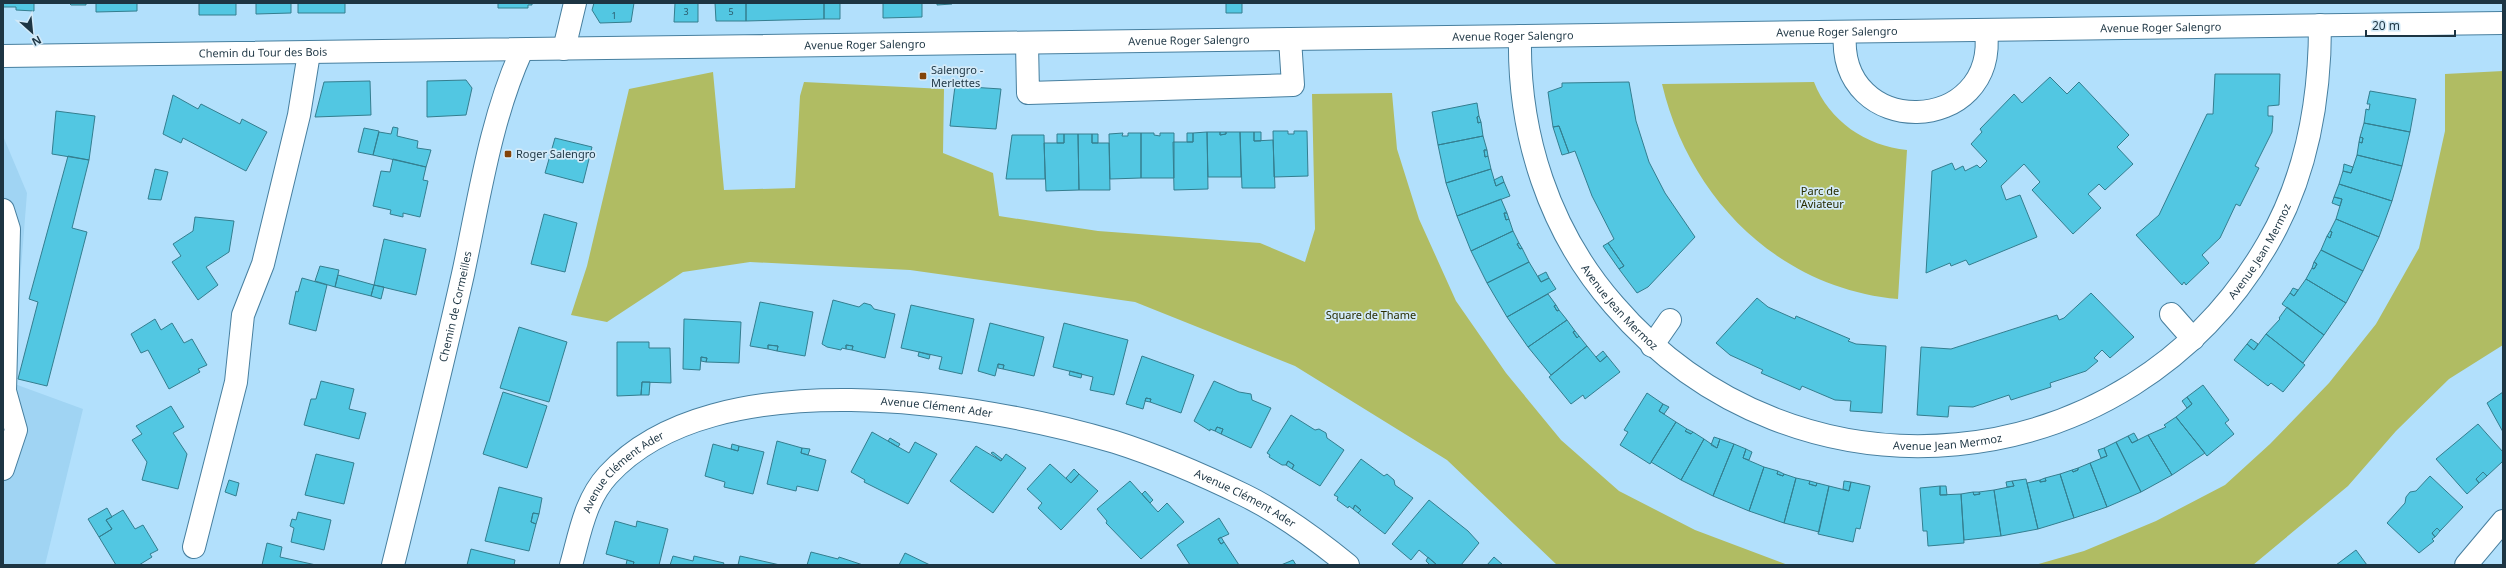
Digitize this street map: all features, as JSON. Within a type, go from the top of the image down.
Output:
[{"type":"street","points":[[564,50],[575,3]]},
{"type":"street","name":"Avenue Roger Salengro","points":[[522,50],[2503,23]]},
{"type":"street","name":"Avenue Jean Mermoz","points":[[1520,36],[1520,70],[1526,121],[1534,155],[1551,205],[1572,246],[1598,287],[1623,316],[1652,346],[1684,371],[1717,392],[1786,424],[1852,442],[1915,447],[1987,441],[2057,422],[2084,412],[2131,386],[2193,339],[2224,307],[2269,242],[2292,194],[2306,152],[2314,116],[2319,69],[2320,25]]},
{"type":"street","points":[[1845,32],[1846,57],[1854,78],[1862,90],[1887,108],[1904,113],[1918,114],[1938,110],[1952,104],[1973,84],[1985,59],[1986,30]]},
{"type":"street","points":[[1027,43],[1028,93],[1293,85],[1290,39]]},
{"type":"street","name":"Chemin du Tour des Bois","points":[[3,56],[522,50]]},
{"type":"street","name":"Chemin de Cormeilles","points":[[393,565],[444,358],[493,138],[510,77],[522,50]]},
{"type":"street","points":[[194,547],[236,382],[243,315],[263,264],[300,115],[309,53]]},
{"type":"street","points":[[3,210],[9,229],[5,391],[16,430],[3,469]]},
{"type":"street","points":[[2171,314],[2193,339]]},
{"type":"street","points":[[1652,346],[1670,320]]},
{"type":"street","name":"Avenue Clément Ader","points":[[571,565],[588,504],[608,475],[636,451],[668,431],[700,418],[742,407],[782,401],[848,400],[917,405],[984,413],[1116,443],[1181,467],[1246,496],[1314,538],[1348,565]]},
{"type":"street","points":[[2466,565],[2503,521]]},
{"type":"shaded area","points":[[3,136],[27,193],[12,383],[83,409],[45,565],[3,565]]},
{"type":"green space","points":[[2503,71],[2503,345],[2449,379],[2396,431],[2348,486],[2253,565],[2035,565],[2084,551],[2156,521],[2225,485],[2270,444],[2329,383],[2376,324],[2419,248],[2445,131],[2445,74]]},
{"type":"green space","name":"Square de Thame","points":[[713,72],[724,190],[795,188],[800,96],[804,82],[944,89],[943,153],[993,173],[999,216],[1098,231],[1260,243],[1305,262],[1315,229],[1312,94],[1392,93],[1397,149],[1419,219],[1456,301],[1506,373],[1561,440],[1619,491],[1695,530],[1788,565],[1557,565],[1447,460],[1295,366],[1135,302],[910,270],[750,262],[683,272],[607,322],[571,315],[587,266],[629,89]]},
{"type":"green space","name":"Parc de l'Aviateur","points":[[1814,82],[1829,109],[1839,120],[1851,129],[1877,143],[1892,148],[1907,150],[1898,299],[1855,291],[1814,277],[1778,256],[1745,230],[1717,199],[1693,164],[1675,126],[1662,84]]},
{"type":"building","points":[[3,3],[34,3],[34,11],[16,10],[16,7],[3,7]]},
{"type":"building","points":[[69,3],[86,3],[86,5],[71,5]]},
{"type":"building","points":[[96,3],[137,3],[137,11],[96,12]]},
{"type":"building","points":[[199,3],[236,3],[236,15],[199,15]]},
{"type":"building","points":[[256,3],[291,3],[291,13],[256,14]]},
{"type":"building","points":[[298,3],[345,3],[345,13],[298,13]]},
{"type":"building","points":[[498,3],[532,3],[532,5],[528,5],[528,8],[498,8]]},
{"type":"building","points":[[594,3],[634,3],[631,22],[600,23],[592,10]]},
{"type":"building","points":[[675,3],[698,3],[698,22],[674,22]]},
{"type":"building","points":[[715,3],[746,3],[746,21],[716,21]]},
{"type":"building","points":[[746,3],[824,3],[824,19],[746,21]]},
{"type":"building","points":[[824,3],[840,3],[840,19],[824,19]]},
{"type":"building","points":[[883,3],[922,3],[922,17],[883,18]]},
{"type":"building","points":[[937,3],[952,3],[952,4],[937,5]]},
{"type":"building","points":[[1226,3],[1242,3],[1242,13],[1226,13]]},
{"type":"building","points":[[2215,74],[2280,74],[2279,105],[2268,106],[2268,116],[2273,116],[2272,132],[2255,166],[2259,168],[2240,206],[2236,204],[2220,238],[2202,255],[2209,263],[2186,285],[2184,282],[2182,285],[2136,235],[2159,215],[2207,114],[2213,114]]},
{"type":"building","points":[[2050,77],[2067,94],[2079,82],[2129,135],[2117,147],[2133,164],[2105,190],[2099,184],[2088,194],[2101,208],[2073,234],[2032,190],[2040,182],[2024,164],[2001,186],[2006,200],[2020,195],[2037,237],[1969,265],[1966,260],[1951,266],[1950,263],[1926,273],[1932,171],[1952,163],[1955,170],[1963,166],[1965,171],[1977,165],[1980,168],[1987,161],[1971,144],[1982,132],[1980,129],[2014,94],[2022,103]]},
{"type":"building","points":[[466,80],[472,88],[466,115],[427,117],[427,81]]},
{"type":"building","points":[[370,81],[371,115],[315,117],[324,82]]},
{"type":"building","points":[[1629,82],[1636,121],[1649,162],[1665,193],[1695,237],[1648,287],[1637,293],[1619,269],[1624,266],[1608,243],[1614,239],[1592,196],[1575,151],[1569,153],[1559,126],[1553,127],[1548,92],[1562,87],[1562,83]]},
{"type":"building","points":[[955,86],[1001,89],[996,129],[950,126]]},
{"type":"building","points":[[2370,91],[2416,99],[2410,132],[2364,123],[2366,109],[2369,110],[2370,104],[2367,104]]},
{"type":"building","points":[[173,95],[198,109],[201,104],[240,124],[242,119],[267,132],[246,171],[183,138],[181,143],[163,134]]},
{"type":"building","points":[[1477,103],[1479,116],[1477,117],[1478,123],[1481,122],[1483,136],[1438,145],[1432,112]]},
{"type":"building","points":[[56,111],[95,116],[89,160],[52,154]]},
{"type":"building","points":[[1479,116],[1481,122],[1478,123],[1477,117]]},
{"type":"building","points":[[2364,123],[2410,132],[2402,166],[2357,155],[2359,142],[2362,143],[2363,138],[2360,137]]},
{"type":"building","points":[[1559,126],[1569,153],[1562,155],[1553,127]]},
{"type":"building","points":[[393,127],[398,128],[397,136],[418,141],[417,148],[431,150],[426,167],[373,155],[379,132],[391,134]]},
{"type":"building","points":[[364,128],[379,131],[373,155],[358,152]]},
{"type":"building","points":[[1273,131],[1288,131],[1288,134],[1294,134],[1294,131],[1307,131],[1308,176],[1274,177]]},
{"type":"building","points":[[1207,132],[1208,189],[1174,190],[1173,142],[1193,142],[1193,133]]},
{"type":"building","points":[[1207,132],[1220,132],[1220,135],[1226,134],[1226,132],[1240,132],[1241,177],[1208,177]]},
{"type":"building","points":[[1220,132],[1226,132],[1226,134],[1220,135]]},
{"type":"building","points":[[1240,132],[1254,132],[1254,141],[1273,140],[1275,188],[1242,188]]},
{"type":"building","points":[[1254,132],[1261,132],[1261,141],[1254,141]]},
{"type":"building","points":[[1123,133],[1122,136],[1128,136],[1128,133],[1141,133],[1141,178],[1110,179],[1109,134]]},
{"type":"building","points":[[1141,133],[1154,133],[1154,135],[1160,136],[1160,133],[1174,133],[1174,178],[1141,178]]},
{"type":"building","points":[[1187,133],[1193,133],[1193,142],[1187,142]]},
{"type":"building","points":[[1057,134],[1064,134],[1064,143],[1057,143]]},
{"type":"building","points":[[1064,134],[1078,134],[1079,190],[1046,191],[1044,143],[1064,143]]},
{"type":"building","points":[[1078,134],[1092,134],[1092,143],[1109,143],[1110,190],[1079,190]]},
{"type":"building","points":[[1092,134],[1098,134],[1098,143],[1092,143]]},
{"type":"building","points":[[1012,135],[1044,135],[1045,179],[1006,179]]},
{"type":"building","points":[[1483,136],[1487,150],[1484,150],[1485,157],[1488,156],[1491,169],[1446,183],[1438,145]]},
{"type":"building","points":[[2360,137],[2363,138],[2362,143],[2359,142]]},
{"type":"building","points":[[555,138],[592,147],[583,183],[545,173]]},
{"type":"building","points":[[1484,150],[1487,150],[1488,156],[1485,157]]},
{"type":"building","points":[[2357,155],[2402,166],[2392,201],[2339,184],[2343,171],[2351,173]]},
{"type":"building","points":[[68,156],[89,160],[72,228],[87,232],[47,386],[18,379],[38,302],[29,299]]},
{"type":"building","points":[[393,159],[426,167],[423,180],[428,181],[420,217],[403,213],[403,217],[390,214],[391,210],[373,206],[381,171],[390,172]]},
{"type":"building","points":[[2344,164],[2353,167],[2351,173],[2343,171]]},
{"type":"building","points":[[155,169],[168,172],[161,200],[148,199]]},
{"type":"building","points":[[1491,169],[1496,186],[1504,182],[1510,196],[1457,216],[1446,183]]},
{"type":"building","points":[[1502,176],[1504,182],[1496,186],[1494,180]]},
{"type":"building","points":[[2339,184],[2392,201],[2379,237],[2336,219],[2342,199],[2334,197]]},
{"type":"building","points":[[2334,197],[2342,199],[2340,206],[2332,203]]},
{"type":"building","points":[[1501,199],[1507,213],[1504,213],[1506,220],[1509,219],[1513,231],[1471,251],[1457,216]]},
{"type":"building","points":[[1504,213],[1507,213],[1509,219],[1506,220]]},
{"type":"building","points":[[544,214],[577,223],[565,272],[531,264]]},
{"type":"building","points":[[195,217],[234,221],[229,252],[206,267],[218,285],[198,300],[172,262],[181,256],[173,244],[193,231]]},
{"type":"building","points":[[2336,219],[2379,237],[2363,271],[2321,250],[2327,236],[2330,238],[2332,232],[2330,231]]},
{"type":"building","points":[[1513,231],[1519,243],[1517,244],[1520,249],[1522,248],[1529,262],[1487,283],[1471,251]]},
{"type":"building","points":[[2330,231],[2332,232],[2330,238],[2327,236]]},
{"type":"building","points":[[384,239],[426,249],[416,295],[374,285]]},
{"type":"building","points":[[1519,243],[1522,248],[1520,249],[1517,244]]},
{"type":"building","points":[[1608,243],[1624,266],[1619,269],[1603,246]]},
{"type":"building","points":[[2321,250],[2363,271],[2346,303],[2306,279],[2312,268],[2314,269],[2317,264],[2314,262]]},
{"type":"building","points":[[1529,262],[1541,282],[1549,278],[1556,289],[1507,317],[1487,283]]},
{"type":"building","points":[[2314,262],[2317,264],[2314,269],[2312,268]]},
{"type":"building","points":[[320,266],[339,270],[335,287],[315,281]]},
{"type":"building","points":[[1546,272],[1549,278],[1541,282],[1538,276]]},
{"type":"building","points":[[338,275],[374,285],[371,296],[335,287]]},
{"type":"building","points":[[302,278],[327,285],[316,331],[289,324],[296,291],[298,292]]},
{"type":"building","points":[[2306,279],[2346,303],[2324,335],[2282,304],[2290,293],[2294,296]]},
{"type":"building","points":[[374,285],[384,287],[381,299],[371,296]]},
{"type":"building","points":[[2293,288],[2298,290],[2294,296],[2290,293]]},
{"type":"building","points":[[2091,293],[2134,337],[2110,358],[2102,350],[2094,358],[2098,361],[2086,371],[2050,383],[2051,387],[2011,400],[2009,395],[1973,407],[1949,406],[1948,417],[1917,415],[1921,347],[1951,349],[2057,315],[2059,320],[2064,318]]},
{"type":"building","points":[[1548,294],[1556,305],[1554,306],[1557,311],[1559,310],[1567,320],[1528,347],[1507,317]]},
{"type":"building","points":[[1757,298],[1768,307],[1795,319],[1796,316],[1850,339],[1848,341],[1856,344],[1886,346],[1882,413],[1850,411],[1851,401],[1835,400],[1802,386],[1800,390],[1761,373],[1763,370],[1730,355],[1716,343]]},
{"type":"building","points":[[833,300],[859,307],[864,303],[871,305],[874,309],[895,314],[885,358],[852,350],[853,346],[846,345],[846,349],[842,348],[841,350],[827,347],[822,344]]},
{"type":"building","points":[[760,302],[813,312],[805,356],[777,351],[778,346],[768,345],[768,349],[750,346]]},
{"type":"building","points":[[911,305],[974,319],[962,374],[939,369],[942,357],[901,348]]},
{"type":"building","points":[[1556,305],[1559,310],[1557,311],[1554,306]]},
{"type":"building","points":[[2287,307],[2324,335],[2303,363],[2266,334],[2280,319],[2279,318]]},
{"type":"building","points":[[155,319],[161,330],[172,323],[184,343],[192,339],[207,365],[198,369],[200,372],[169,389],[148,350],[141,353],[131,334]]},
{"type":"building","points":[[684,319],[741,322],[739,363],[706,362],[707,358],[701,357],[700,370],[683,369]]},
{"type":"building","points":[[1567,320],[1575,331],[1573,332],[1577,338],[1579,336],[1587,346],[1551,375],[1528,347]]},
{"type":"building","points":[[990,323],[1044,337],[1034,376],[1003,369],[1004,365],[998,364],[995,376],[978,371]]},
{"type":"building","points":[[1064,323],[1128,340],[1114,395],[1090,390],[1093,377],[1053,367]]},
{"type":"building","points":[[519,327],[567,342],[549,402],[500,388]]},
{"type":"building","points":[[1575,331],[1579,336],[1577,338],[1573,332]]},
{"type":"building","points":[[2266,334],[2305,365],[2283,392],[2271,383],[2268,386],[2234,360],[2247,344],[2254,350]]},
{"type":"building","points":[[2251,339],[2258,344],[2254,350],[2247,344]]},
{"type":"building","points":[[617,342],[649,342],[649,348],[670,348],[671,383],[642,382],[641,395],[617,396]]},
{"type":"building","points":[[768,345],[778,346],[777,351],[768,349]]},
{"type":"building","points":[[846,345],[853,346],[852,350],[846,349]]},
{"type":"building","points":[[1587,346],[1600,362],[1607,356],[1620,372],[1585,399],[1583,395],[1571,404],[1549,377]]},
{"type":"building","points":[[1603,351],[1607,356],[1600,362],[1596,357]]},
{"type":"building","points":[[919,352],[930,355],[929,359],[918,356]]},
{"type":"building","points":[[1142,356],[1194,375],[1181,413],[1150,402],[1151,399],[1146,398],[1143,409],[1126,404]]},
{"type":"building","points":[[701,357],[707,358],[706,362],[701,361]]},
{"type":"building","points":[[998,364],[1004,365],[1003,369],[998,368]]},
{"type":"building","points":[[1070,371],[1082,374],[1081,378],[1069,375]]},
{"type":"building","points":[[321,381],[354,389],[349,409],[366,413],[359,439],[304,425],[311,399],[316,399]]},
{"type":"building","points":[[1214,381],[1239,392],[1251,394],[1252,400],[1271,408],[1251,448],[1221,434],[1223,429],[1217,427],[1215,431],[1210,429],[1210,431],[1194,421]]},
{"type":"building","points":[[642,382],[650,382],[649,395],[641,395]]},
{"type":"building","points":[[2203,385],[2229,420],[2225,423],[2234,434],[2207,456],[2176,417],[2192,404],[2187,397]]},
{"type":"building","points":[[503,392],[547,406],[527,468],[483,454]]},
{"type":"building","points":[[2503,392],[2503,432],[2487,403]]},
{"type":"building","points":[[1647,393],[1663,404],[1659,411],[1676,422],[1650,464],[1620,445],[1628,432],[1624,430]]},
{"type":"building","points":[[2187,397],[2192,404],[2187,408],[2182,401]]},
{"type":"building","points":[[1146,398],[1151,399],[1150,402],[1145,401]]},
{"type":"building","points":[[1663,404],[1669,407],[1664,414],[1659,411]]},
{"type":"building","points":[[171,406],[184,427],[173,433],[187,454],[178,489],[142,480],[147,462],[132,440],[142,434],[136,426]]},
{"type":"building","points":[[1291,415],[1315,430],[1319,429],[1326,433],[1327,438],[1344,450],[1320,486],[1292,469],[1294,465],[1288,461],[1286,465],[1282,465],[1269,457],[1270,455],[1267,453]]},
{"type":"building","points":[[2176,417],[2205,453],[2172,475],[2148,435],[2166,427],[2164,425]]},
{"type":"building","points":[[1676,422],[1687,429],[1685,431],[1691,434],[1693,432],[1704,439],[1681,480],[1651,462]]},
{"type":"building","points":[[2478,424],[2503,452],[2503,461],[2487,476],[2483,472],[2476,479],[2479,483],[2467,494],[2436,459]]},
{"type":"building","points":[[1217,427],[1223,429],[1221,434],[1215,431]]},
{"type":"building","points":[[1687,429],[1693,432],[1691,434],[1685,431]]},
{"type":"building","points":[[872,432],[909,453],[915,442],[937,454],[908,504],[864,482],[865,480],[851,472]]},
{"type":"building","points":[[2134,433],[2138,440],[2132,443],[2128,436]]},
{"type":"building","points":[[2148,435],[2172,475],[2141,492],[2116,442],[2128,436],[2132,443]]},
{"type":"building","points":[[1714,437],[1720,439],[1717,448],[1711,445]]},
{"type":"building","points":[[890,438],[900,444],[898,447],[888,441]]},
{"type":"building","points":[[1704,439],[1717,448],[1720,439],[1734,444],[1713,496],[1681,480]]},
{"type":"building","points":[[777,441],[802,448],[801,453],[826,460],[818,491],[797,486],[796,491],[767,484]]},
{"type":"building","points":[[2116,442],[2141,492],[2107,507],[2090,463],[2107,456],[2104,448]]},
{"type":"building","points":[[713,444],[738,451],[739,446],[764,452],[753,494],[724,487],[725,482],[705,476]]},
{"type":"building","points":[[732,444],[739,446],[738,451],[731,449]]},
{"type":"building","points":[[1734,444],[1746,449],[1743,458],[1764,467],[1749,511],[1713,496]]},
{"type":"building","points":[[976,446],[1001,461],[1006,454],[1026,468],[993,513],[950,481]]},
{"type":"building","points":[[802,448],[810,449],[808,455],[801,453]]},
{"type":"building","points":[[2104,448],[2107,456],[2101,458],[2098,450]]},
{"type":"building","points":[[1746,449],[1752,452],[1749,460],[1743,458]]},
{"type":"building","points":[[993,452],[1002,459],[1001,461],[991,453]]},
{"type":"building","points":[[316,454],[354,463],[344,504],[305,495]]},
{"type":"building","points":[[1361,459],[1384,476],[1387,474],[1394,480],[1395,485],[1413,498],[1385,534],[1358,513],[1361,510],[1355,505],[1353,509],[1349,506],[1348,508],[1337,500],[1338,497],[1334,495]]},
{"type":"building","points":[[1288,461],[1294,465],[1292,469],[1286,465]]},
{"type":"building","points":[[2090,463],[2107,507],[2074,518],[2060,474],[2072,470],[2073,472]]},
{"type":"building","points":[[1050,464],[1071,483],[1079,474],[1098,491],[1061,530],[1038,508],[1042,503],[1027,489]]},
{"type":"building","points":[[1764,467],[1778,471],[1777,474],[1783,476],[1784,474],[1796,478],[1784,523],[1749,511]]},
{"type":"building","points":[[2078,468],[2078,470],[2073,472],[2072,470]]},
{"type":"building","points":[[1074,469],[1079,474],[1071,483],[1066,478]]},
{"type":"building","points":[[1778,471],[1784,474],[1783,476],[1777,474]]},
{"type":"building","points":[[2483,472],[2487,476],[2479,483],[2476,479]]},
{"type":"building","points":[[2060,474],[2074,518],[2038,529],[2027,483],[2040,480],[2040,482],[2046,481],[2045,478]]},
{"type":"building","points":[[2430,476],[2463,507],[2440,531],[2437,528],[2432,533],[2435,537],[2432,539],[2434,541],[2419,553],[2387,523],[2405,503],[2406,497],[2410,492],[2416,491]]},
{"type":"building","points":[[1796,478],[1810,481],[1809,484],[1816,486],[1817,483],[1829,486],[1819,532],[1784,523]]},
{"type":"building","points":[[2045,478],[2046,481],[2040,482],[2040,480]]},
{"type":"building","points":[[2026,479],[2038,529],[2001,536],[1994,490],[2014,486],[2012,481]]},
{"type":"building","points":[[229,480],[239,483],[236,496],[225,492]]},
{"type":"building","points":[[1130,481],[1158,512],[1167,503],[1184,522],[1141,559],[1106,523],[1107,521],[1097,509]]},
{"type":"building","points":[[1810,481],[1817,483],[1816,486],[1809,484]]},
{"type":"building","points":[[1844,481],[1851,482],[1849,491],[1843,489]]},
{"type":"building","points":[[2012,481],[2014,486],[2007,487],[2006,482]]},
{"type":"building","points":[[1851,482],[1870,486],[1860,529],[1856,528],[1853,542],[1818,534],[1829,486],[1849,491]]},
{"type":"building","points":[[1940,486],[1946,486],[1947,495],[1940,495]]},
{"type":"building","points":[[1940,486],[1940,495],[1961,494],[1964,543],[1928,546],[1927,531],[1923,531],[1920,488]]},
{"type":"building","points":[[499,487],[542,498],[539,514],[533,513],[531,522],[536,524],[529,551],[485,541]]},
{"type":"building","points":[[1994,490],[2001,536],[1964,540],[1961,494],[1973,492],[1974,495],[1980,494],[1979,492]]},
{"type":"building","points":[[1145,491],[1153,500],[1150,503],[1142,494]]},
{"type":"building","points":[[1973,492],[1979,492],[1980,494],[1974,495]]},
{"type":"building","points":[[1429,500],[1468,531],[1479,543],[1461,565],[1437,565],[1419,550],[1411,560],[1392,544]]},
{"type":"building","points":[[1355,505],[1361,510],[1358,513],[1353,509]]},
{"type":"building","points":[[107,508],[112,517],[106,520],[112,529],[99,537],[88,519]]},
{"type":"building","points":[[123,510],[135,529],[143,525],[158,550],[150,554],[152,557],[139,565],[116,565],[99,537],[112,529],[106,520]]},
{"type":"building","points":[[298,512],[331,520],[324,550],[291,542],[294,528],[290,526],[292,519],[296,520]]},
{"type":"building","points":[[533,513],[539,514],[536,524],[531,522]]},
{"type":"building","points":[[1219,518],[1229,534],[1218,539],[1221,544],[1224,542],[1239,565],[1190,565],[1177,545]]},
{"type":"building","points":[[615,521],[636,527],[637,521],[668,529],[659,565],[633,565],[634,562],[606,554]]},
{"type":"building","points":[[2437,528],[2440,531],[2435,537],[2432,533]]},
{"type":"building","points":[[1221,537],[1224,542],[1221,544],[1218,539]]},
{"type":"building","points":[[267,543],[282,547],[280,557],[316,565],[262,565]]},
{"type":"building","points":[[471,549],[515,560],[514,565],[467,565]]},
{"type":"building","points":[[2356,550],[2367,565],[2336,565]]},
{"type":"building","points":[[811,552],[838,559],[839,557],[863,565],[807,565]]},
{"type":"building","points":[[905,553],[930,565],[899,565]]},
{"type":"building","points":[[673,556],[693,561],[694,556],[724,563],[723,565],[670,565]]},
{"type":"building","points":[[740,556],[780,565],[738,565]]},
{"type":"building","points":[[1428,557],[1437,565],[1430,565],[1426,561]]},
{"type":"building","points":[[1494,557],[1503,565],[1487,565]]},
{"type":"building","points":[[627,560],[634,562],[633,565],[626,565]]},
{"type":"building","points":[[1293,560],[1296,565],[1281,565]]},
{"type":"place","name":"Salengro - Merlettes","points":[[923,76]]},
{"type":"place","name":"Roger Salengro","points":[[508,154]]}]
